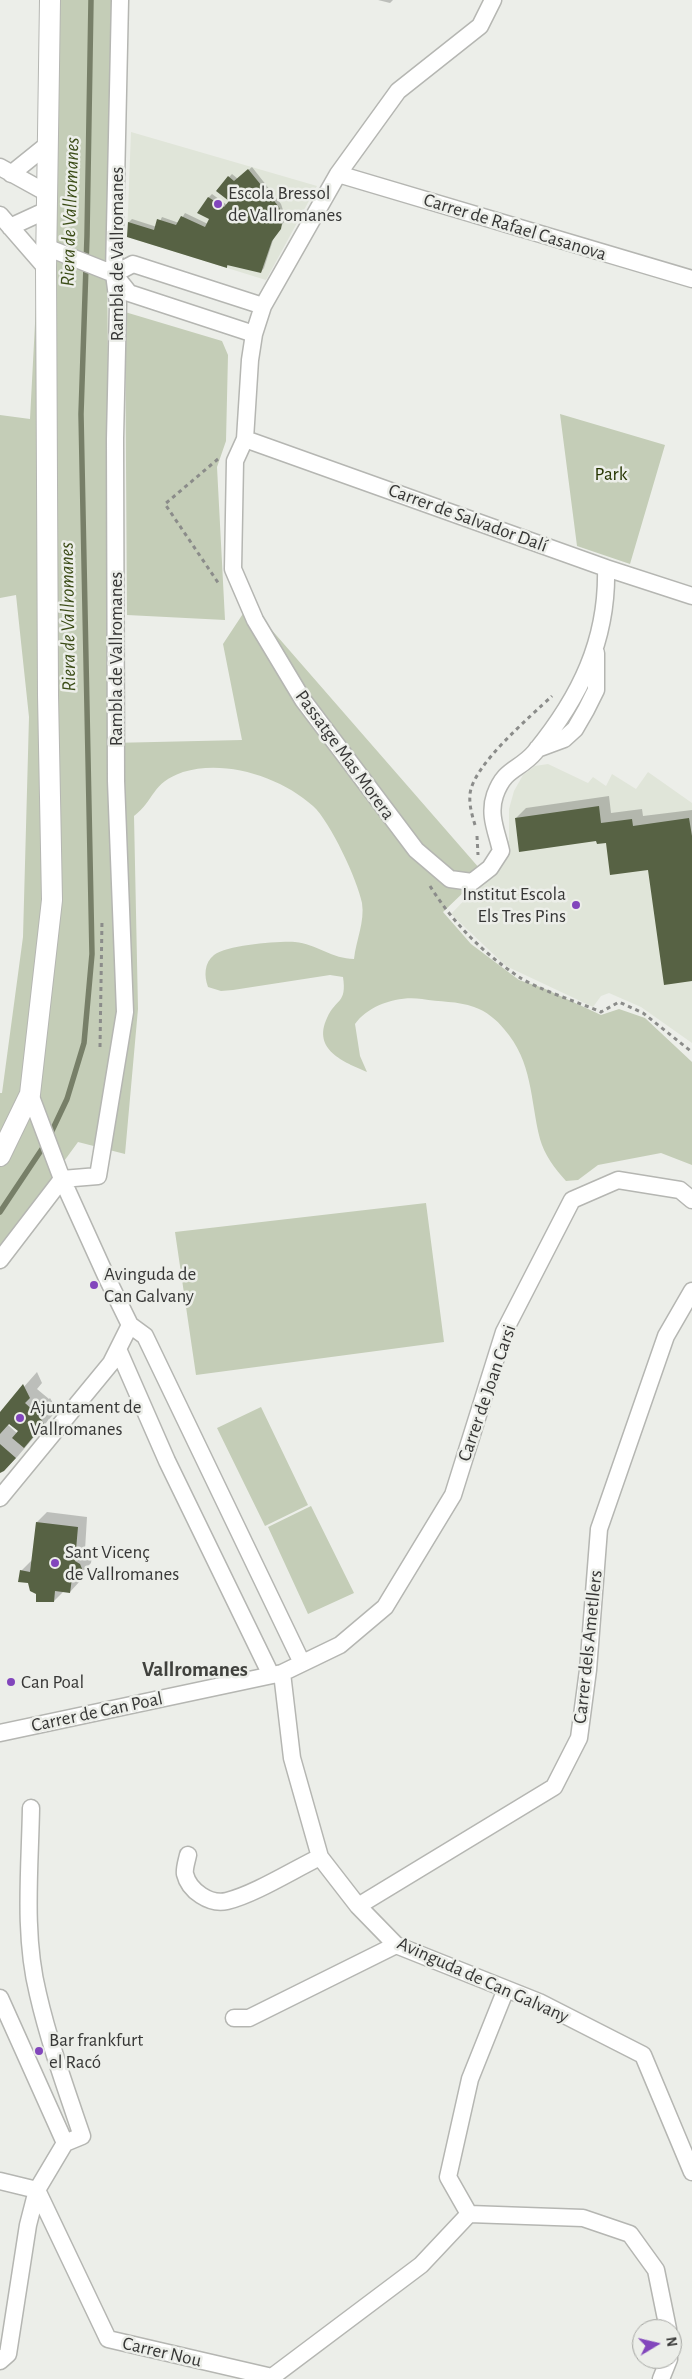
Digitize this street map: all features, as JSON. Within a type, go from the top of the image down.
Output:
[{"type":"street","points":[[0,1156],[30,1094],[52,900],[48,695],[46,268],[50,0]]},
{"type":"street","name":"Rambla de Vallromanes","points":[[62,1179],[98,1176],[124,1012],[116,781],[115,439],[118,300],[114,274],[120,0]]},
{"type":"street","name":"Passatge Mas Morera","points":[[493,0],[480,26],[398,91],[338,174],[263,306],[254,334],[250,360],[244,439],[235,461],[233,568],[255,620],[303,700],[416,850],[450,879],[472,882],[490,868],[501,851],[492,820],[494,798],[503,777],[537,749],[574,694],[596,648]]},
{"type":"street","points":[[47,145],[6,170],[47,202]]},
{"type":"street","name":"Carrer de Rafael Casanova","points":[[338,174],[692,279]]},
{"type":"street","points":[[46,268],[5,221],[47,202]]},
{"type":"street","points":[[46,247],[114,274],[129,293],[254,334]]},
{"type":"street","points":[[114,274],[133,264],[263,306]]},
{"type":"street","name":"Carrer de Salvador Dalí","points":[[244,439],[606,568],[692,596]]},
{"type":"street","name":"Passatge Mas Morera","points":[[537,749],[564,739],[574,729],[596,690],[596,648],[603,617],[606,568]]},
{"type":"street","points":[[30,1094],[62,1179],[130,1325],[145,1336],[302,1663],[276,1674]]},
{"type":"street","points":[[0,1260],[62,1179]]},
{"type":"street","name":"Carrer de Joan Carsi","points":[[302,1663],[340,1645],[385,1607],[453,1495],[504,1332],[572,1200],[618,1180],[680,1190],[692,1200]]},
{"type":"street","name":"Carrer dels Ametllers","points":[[358,1906],[554,1787],[579,1738],[588,1670],[599,1529],[666,1336],[692,1291]]},
{"type":"street","points":[[0,1496],[111,1363],[130,1325]]},
{"type":"street","name":"Avinguda de Can Galvany","points":[[118,1349],[168,1461],[276,1674],[292,1758],[320,1857],[358,1906],[396,1946],[539,2002],[644,2055],[692,2172]]},
{"type":"street","name":"Carrer de Can Poal","points":[[0,1733],[276,1674]]},
{"type":"street","points":[[0,2361],[8,2354],[28,2226],[38,2190],[65,2143],[82,2136],[37,1993],[31,1949],[31,1808]]},
{"type":"street","points":[[188,1855],[185,1874],[204,1898],[216,1902],[227,1901],[320,1857]]},
{"type":"street","points":[[234,2018],[249,2018],[396,1946]]},
{"type":"street","points":[[506,1990],[470,2079],[448,2177],[469,2214],[583,2218],[630,2234],[656,2270],[666,2319]]},
{"type":"street","points":[[0,1998],[65,2143]]},
{"type":"street","points":[[0,2181],[38,2190]]},
{"type":"street","name":"Carrer Nou","points":[[38,2190],[108,2339],[272,2378],[421,2265],[469,2214]]},
{"type":"path","points":[[221,464],[223,456]]},
{"type":"path","points":[[475,826],[470,804],[470,794],[472,786],[486,764],[554,694],[574,694]]},
{"type":"path","points":[[475,861],[479,843],[477,835]]},
{"type":"shaded area","name":"Escola Bressol de Vallromanes","points":[[131,132],[317,186],[266,280],[127,237]]},
{"type":"shaded area","name":"Institut Escola Els Tres Pins","points":[[548,764],[588,783],[593,777],[606,786],[612,774],[636,789],[648,772],[692,803],[692,1043],[641,1007],[609,993],[601,996],[593,1007],[506,966],[451,914],[481,883],[509,840],[509,809],[514,791],[523,775],[535,766]]},
{"type":"green space","points":[[52,0],[120,0],[107,251],[111,743],[242,740],[223,644],[252,600],[263,620],[480,869],[467,889],[443,912],[471,944],[519,980],[543,988],[601,1015],[619,1009],[645,1018],[692,1062],[692,1165],[661,1153],[598,1165],[578,1180],[566,1181],[550,1161],[542,1145],[529,1081],[520,1054],[498,1022],[487,1013],[474,1007],[413,998],[394,1000],[376,1007],[361,1017],[355,1024],[360,1056],[367,1072],[340,1059],[327,1047],[324,1039],[323,1029],[327,1018],[342,997],[343,977],[330,975],[221,991],[208,987],[206,970],[211,958],[221,952],[241,946],[295,942],[303,943],[339,957],[354,959],[363,910],[355,881],[335,837],[313,806],[285,787],[252,773],[234,769],[199,769],[183,772],[165,781],[134,816],[138,1009],[125,1154],[78,1142],[0,1249],[0,1093],[2,1093],[23,937],[29,717],[16,595],[0,598],[0,415],[30,419]]},
{"type":"green space","points":[[125,312],[222,341],[228,355],[226,441],[217,467],[225,620],[127,615]]},
{"type":"green space","name":"Park","points":[[560,414],[665,445],[630,564],[577,546]]},
{"type":"green space","points":[[426,1203],[444,1342],[196,1375],[175,1232]]},
{"type":"green space","points":[[261,1407],[308,1505],[265,1526],[217,1428]]},
{"type":"green space","points":[[311,1506],[354,1593],[308,1614],[268,1527]]},
{"type":"building","points":[[248,169],[279,207],[283,218],[281,229],[272,241],[261,273],[227,265],[227,268],[127,237],[128,222],[154,230],[157,219],[176,225],[181,216],[205,227],[209,219],[197,213],[208,197],[224,207],[229,201],[216,191],[228,176],[234,181]]},
{"type":"building","points":[[599,806],[601,823],[632,819],[633,826],[689,818],[692,836],[692,981],[664,985],[648,870],[610,875],[606,843],[597,844],[596,841],[519,852],[515,818]]},
{"type":"building","name":"Ajuntament de Vallromanes","points":[[23,1384],[30,1398],[25,1403],[35,1412],[36,1410],[44,1424],[24,1448],[12,1438],[18,1431],[9,1424],[0,1434],[0,1412]]},
{"type":"building","name":"Ajuntament de Vallromanes","points":[[0,1444],[16,1458],[0,1473]]},
{"type":"building","name":"Sant Vicenç de Vallromanes","points":[[36,1522],[78,1527],[75,1561],[80,1564],[83,1571],[79,1577],[72,1578],[70,1593],[55,1591],[54,1602],[36,1602],[36,1594],[30,1591],[28,1583],[18,1582],[20,1570],[30,1572]]},
{"type":"waterway","name":"Riera de Vallromanes","points":[[50,1135],[67,1099],[84,1043],[92,954],[81,414],[87,236],[91,0]]},
{"type":"waterway","name":"Riera de Vallromanes","points":[[0,1212],[46,1143]]},
{"type":"place","name":"Escola Bressol de Vallromanes","points":[[218,204]]},
{"type":"place","name":"Institut Escola Els Tres Pins","points":[[576,905]]},
{"type":"place","name":"Avinguda de Can Galvany","points":[[94,1285]]},
{"type":"place","name":"Ajuntament de Vallromanes","points":[[20,1418]]},
{"type":"place","name":"Sant Vicenç de Vallromanes","points":[[55,1563]]},
{"type":"place","name":"Can Poal","points":[[11,1682]]},
{"type":"place","name":"Bar frankfurt el Racó","points":[[39,2051]]},
{"type":"district","name":"Vallromanes","points":[[195,1670]]}]
